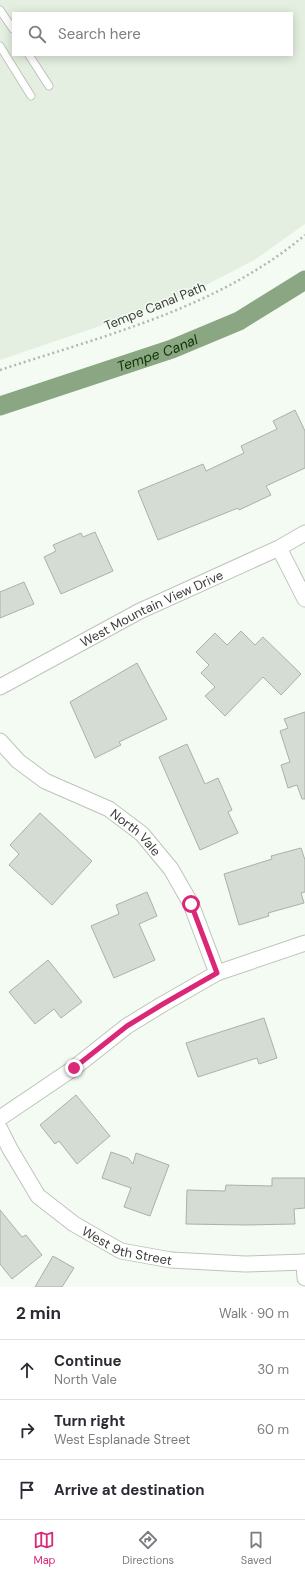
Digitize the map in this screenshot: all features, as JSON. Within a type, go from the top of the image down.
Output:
[{"type":"street","name":"West Mountain View Drive","points":[[0,687],[140,610],[279,548],[305,533]]},
{"type":"street","points":[[279,548],[305,599]]},
{"type":"street","name":"North Vale","points":[[0,741],[18,761],[45,781],[109,809],[142,834],[171,869],[191,904],[217,973]]},
{"type":"street","points":[[0,1118],[74,1068],[127,1026],[217,973],[305,943]]},
{"type":"street","name":"West 9th Street","points":[[0,1129],[38,1196],[74,1224],[120,1251],[171,1260],[245,1264],[304,1262]]},
{"type":"street","points":[[304,1262],[305,1278]]},
{"type":"lane","points":[[0,10],[12,28]]},
{"type":"lane","points":[[0,46],[32,96]]},
{"type":"lane","points":[[30,56],[49,86]]},
{"type":"path","name":"Tempe Canal Path","points":[[0,370],[146,323],[191,305],[242,279],[290,248],[305,235]]},
{"type":"shaded area","points":[[0,0],[305,0],[305,224],[256,259],[189,294],[0,360]]},
{"type":"building","points":[[295,410],[305,431],[305,468],[266,486],[271,495],[239,510],[238,508],[158,540],[138,491],[203,464],[206,471],[244,453],[241,446],[277,429],[273,421]]},
{"type":"building","points":[[95,532],[113,571],[61,594],[44,557],[56,551],[53,545],[81,533],[83,537]]},
{"type":"building","points":[[24,582],[34,604],[0,618],[0,592]]},
{"type":"building","points":[[241,631],[255,645],[263,637],[301,674],[281,695],[263,677],[225,716],[205,696],[215,687],[201,673],[209,665],[196,652],[215,633],[227,645]]},
{"type":"building","points":[[137,663],[167,719],[119,742],[121,745],[95,758],[70,702]]},
{"type":"building","points":[[305,712],[305,799],[302,799],[297,785],[288,788],[281,765],[290,762],[280,731],[288,728],[284,719]]},
{"type":"building","points":[[187,744],[205,784],[218,778],[232,810],[228,812],[238,833],[200,850],[159,757]]},
{"type":"building","points":[[40,813],[92,861],[52,905],[9,865],[19,854],[10,845]]},
{"type":"building","points":[[301,848],[305,860],[305,892],[301,893],[304,903],[268,913],[269,916],[239,925],[224,874],[272,859],[271,856]]},
{"type":"building","points":[[147,892],[157,916],[139,924],[155,960],[114,978],[91,926],[119,914],[116,905]]},
{"type":"building","points":[[48,960],[82,1002],[61,1018],[54,1009],[35,1024],[9,992]]},
{"type":"building","points":[[264,1018],[277,1058],[259,1064],[257,1058],[198,1077],[186,1043]]},
{"type":"building","points":[[76,1095],[110,1136],[77,1164],[59,1141],[55,1144],[40,1125]]},
{"type":"building","points":[[111,1152],[128,1158],[133,1164],[136,1153],[169,1165],[150,1216],[124,1207],[131,1188],[102,1178]]},
{"type":"building","points":[[272,1178],[305,1178],[305,1208],[294,1209],[295,1224],[186,1224],[187,1190],[225,1191],[226,1185],[272,1186]]},
{"type":"building","points":[[0,1210],[22,1237],[26,1235],[42,1255],[12,1279],[0,1264]]},
{"type":"building","points":[[53,1256],[74,1268],[62,1287],[35,1287]]},
{"type":"waterway","name":"Tempe Canal","points":[[0,406],[172,349],[239,321],[305,280]]},
{"type":"route","points":[[74,1068],[127,1026],[217,973],[191,904]]}]
